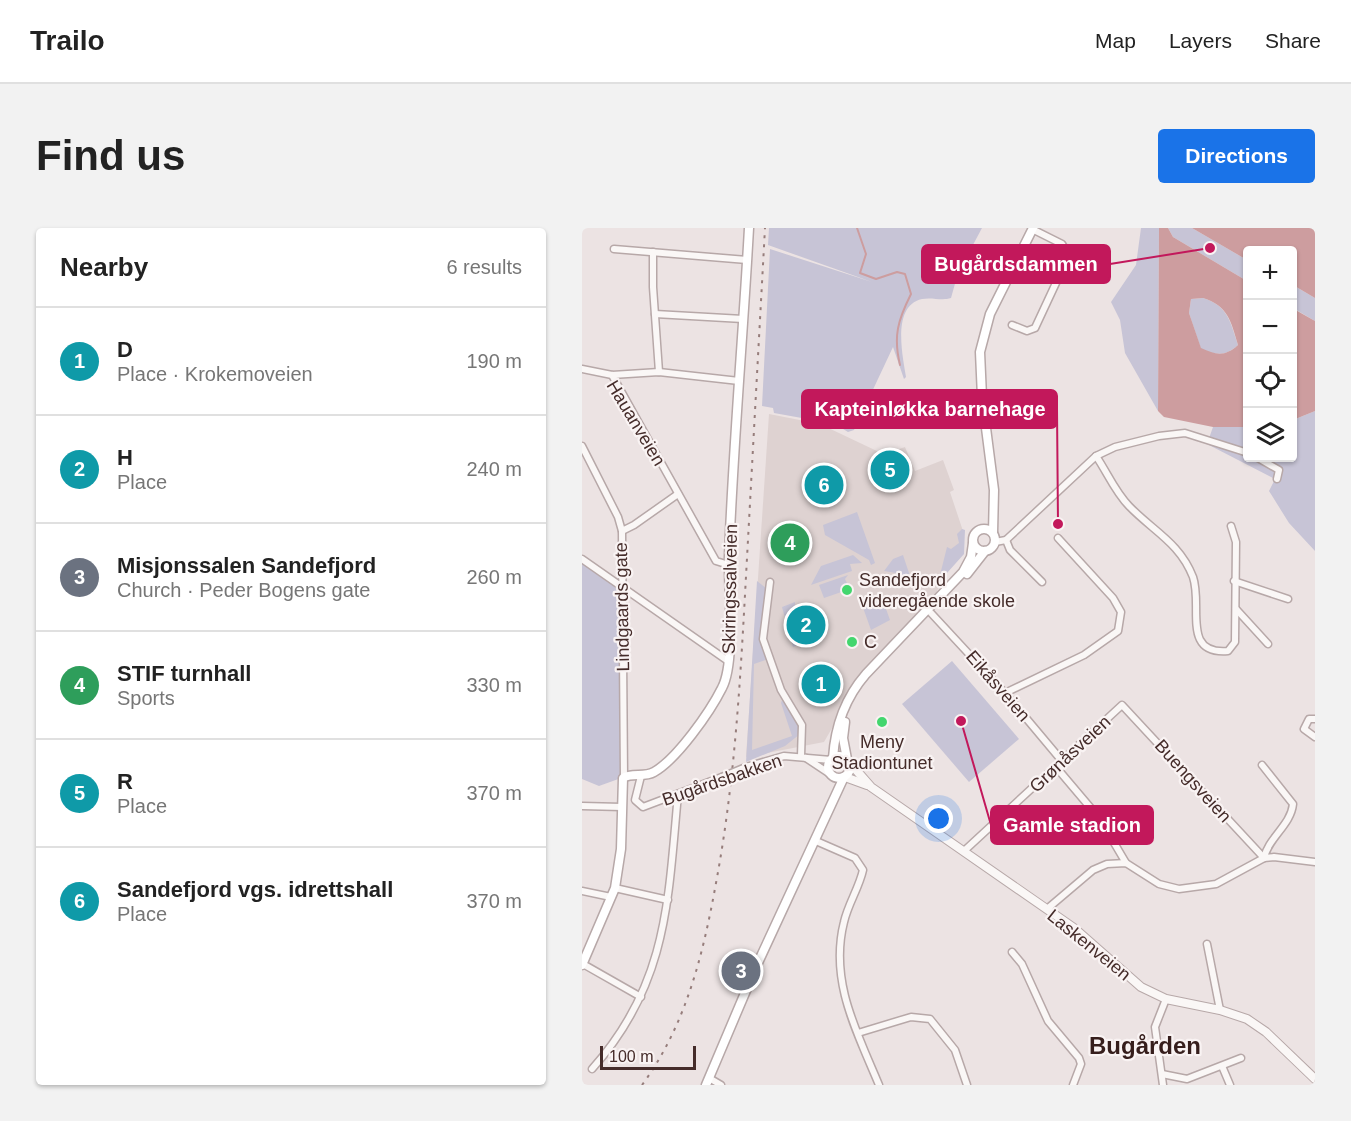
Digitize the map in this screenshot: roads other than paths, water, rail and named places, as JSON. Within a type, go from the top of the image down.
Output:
[{"type":"main road","name":"Skiringssalveien","points":[[624,777],[640,776],[659,768],[694,730],[722,688],[728,661],[729,565],[749,228]]},
{"type":"main road","points":[[707,1081],[829,808],[849,772],[843,731],[858,693],[985,551],[992,548],[994,490],[980,375],[981,342],[990,314],[1033,228]]},
{"type":"main road","points":[[829,808],[831,774],[828,767],[832,759],[839,722],[854,690],[866,674],[963,572],[971,557],[978,531],[987,519],[994,490]]},
{"type":"main road","points":[[978,531],[984,529],[994,538]]},
{"type":"main road","points":[[973,543],[978,550],[985,551]]},
{"type":"main road","points":[[832,759],[839,756],[849,761]]},
{"type":"main road","points":[[831,774],[837,778],[845,777]]},
{"type":"main road","points":[[582,964],[615,888],[621,849],[624,777]]},
{"type":"street","points":[[1012,325],[1027,331],[1035,328],[1070,255],[1062,244],[1033,228]]},
{"type":"street","points":[[614,249],[747,260]]},
{"type":"street","points":[[653,252],[659,372]]},
{"type":"street","points":[[655,314],[743,320]]},
{"type":"street","name":"Hauanveien","points":[[582,369],[612,375],[716,561],[729,565]]},
{"type":"street","points":[[612,375],[659,372],[740,381]]},
{"type":"street","points":[[1006,540],[1096,456],[1138,441],[1185,433],[1243,451]]},
{"type":"street","name":"Lindgaards gate","points":[[582,446],[585,459],[618,517],[622,531],[624,777]]},
{"type":"street","points":[[1096,456],[1128,506],[1168,538],[1182,554],[1193,579],[1198,635],[1204,648],[1218,652],[1232,648],[1236,542],[1231,526]]},
{"type":"street","points":[[1265,462],[1279,470],[1277,480]]},
{"type":"street","points":[[622,531],[678,494]]},
{"type":"street","points":[[994,538],[1006,540]]},
{"type":"street","points":[[1005,693],[1084,655],[1118,631],[1121,612],[1113,598],[1058,538]]},
{"type":"street","points":[[1006,540],[1010,550],[1042,582]]},
{"type":"street","points":[[582,559],[728,661]]},
{"type":"street","points":[[1234,581],[1288,599]]},
{"type":"street","points":[[770,582],[763,639],[781,690],[802,725],[802,756]]},
{"type":"street","points":[[1235,609],[1268,644]]},
{"type":"street","name":"Eikåsveien","points":[[931,614],[1005,693],[1062,761]]},
{"type":"street","name":"Grønåsveien","points":[[964,851],[1122,705]]},
{"type":"street","name":"Buengsveien","points":[[1122,705],[1264,858]]},
{"type":"street","points":[[1315,718],[1309,719],[1304,729],[1315,737]]},
{"type":"street","name":"Bugårdsbakken","points":[[640,776],[635,795],[640,806],[648,806],[774,758],[802,756],[832,759]]},
{"type":"street","name":"Bugårdsbakken","points":[[802,756],[831,774]]},
{"type":"street","name":"Laskenveien","points":[[849,761],[871,787]]},
{"type":"street","points":[[1262,765],[1293,804],[1289,818],[1265,851],[1264,858]]},
{"type":"street","points":[[1056,767],[1100,819],[1124,855],[1126,863]]},
{"type":"street","name":"Laskenveien","points":[[845,777],[871,787],[1047,909],[1096,945],[1141,987],[1166,999],[1220,1010],[1253,1022],[1315,1079]]},
{"type":"street","points":[[592,1068],[615,1043],[641,997],[656,958],[668,900],[678,794]]},
{"type":"street","points":[[582,806],[622,807]]},
{"type":"street","points":[[816,841],[855,858],[863,870],[844,920],[839,952],[842,991],[879,1085]]},
{"type":"street","points":[[1047,909],[1100,866],[1126,863],[1159,884],[1179,889],[1216,885],[1264,858],[1274,856],[1315,862]]},
{"type":"street","points":[[615,888],[668,900]]},
{"type":"street","points":[[582,891],[611,897]]},
{"type":"street","points":[[1207,944],[1220,1010]]},
{"type":"street","points":[[1012,952],[1022,964],[1048,1021],[1079,1058],[1081,1064],[1073,1085]]},
{"type":"street","points":[[582,964],[641,997]]},
{"type":"street","points":[[1163,1085],[1155,1027],[1166,999]]},
{"type":"street","points":[[858,1033],[902,1018],[918,1016],[930,1019],[955,1050],[967,1085]]},
{"type":"street","points":[[1162,1074],[1187,1079],[1241,1058]]},
{"type":"street","points":[[1222,1066],[1230,1085]]},
{"type":"street","points":[[707,1081],[721,1085]]},
{"type":"waterway","points":[[857,228],[866,254],[860,273],[876,279],[897,272],[905,274],[911,294],[898,328],[897,345],[900,365]]},
{"type":"railway","points":[[642,1085],[670,1038],[691,988],[705,936],[723,843],[740,681],[765,228]]},
{"type":"place","name":"Bugårdsdammen","points":[[1210,248]]},
{"type":"place","name":"R","points":[[890,470]]},
{"type":"place","name":"Sandefjord vgs. idrettshall","points":[[824,485]]},
{"type":"place","name":"Kapteinløkka barnehage","points":[[1058,524]]},
{"type":"place","name":"STIF turnhall","points":[[790,543]]},
{"type":"place","name":"Sandefjord videregående skole","points":[[847,590]]},
{"type":"place","name":"H","points":[[806,625]]},
{"type":"place","name":"C","points":[[852,642]]},
{"type":"place","name":"D","points":[[821,684]]},
{"type":"place","name":"Gamle stadion","points":[[961,721]]},
{"type":"place","name":"Meny Stadiontunet","points":[[882,722]]},
{"type":"place","name":"Misjonssalen Sandefjord","points":[[741,971]]},
{"type":"district","name":"Bugården","points":[[1145,1045]]}]
